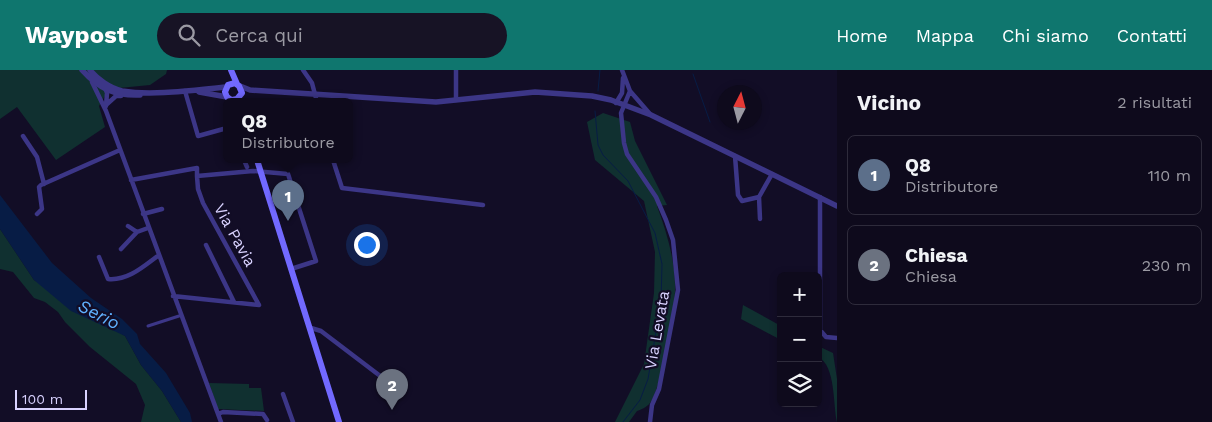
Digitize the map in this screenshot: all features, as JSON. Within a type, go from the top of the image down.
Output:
[{"type":"main road","points":[[231,71],[238,85],[240,98]]},
{"type":"main road","points":[[230,98],[227,86],[231,71]]},
{"type":"main road","points":[[227,86],[238,85]]},
{"type":"main road","points":[[258,163],[339,422]]},
{"type":"street","points":[[82,70],[92,82],[106,109],[130,180],[221,422]]},
{"type":"street","points":[[88,70],[107,90],[106,109]]},
{"type":"street","points":[[88,70],[104,82],[121,90],[185,91],[227,86]]},
{"type":"street","points":[[303,70],[316,98]]},
{"type":"street","points":[[456,70],[456,100]]},
{"type":"street","points":[[616,102],[622,93],[623,72]]},
{"type":"street","points":[[623,72],[630,91],[651,115]]},
{"type":"street","points":[[92,82],[121,96]]},
{"type":"street","points":[[238,85],[250,90],[436,102],[535,92],[592,96],[616,102],[651,115],[837,206]]},
{"type":"street","points":[[240,98],[250,90]]},
{"type":"street","points":[[106,109],[111,100],[121,96],[146,95],[157,91]]},
{"type":"street","points":[[185,91],[223,98]]},
{"type":"street","points":[[185,91],[187,104],[198,136],[223,129]]},
{"type":"street","points":[[623,105],[630,91]]},
{"type":"street","name":"Via Levata","points":[[623,105],[620,118],[627,154],[656,197],[672,240],[676,263],[678,290],[659,389],[652,405],[650,422]]},
{"type":"street","points":[[22,136],[37,157],[44,184]]},
{"type":"street","points":[[37,214],[42,209],[39,187],[120,150]]},
{"type":"street","points":[[735,156],[739,199],[750,200],[759,197]]},
{"type":"street","points":[[245,163],[246,167]]},
{"type":"street","points":[[334,163],[342,188],[483,205]]},
{"type":"street","points":[[130,180],[197,168],[198,176],[261,171],[288,174],[316,262],[291,269]]},
{"type":"street","points":[[760,219],[759,197],[772,174]]},
{"type":"street","name":"Via Pavia","points":[[198,176],[198,189],[203,203],[259,305],[234,302]]},
{"type":"street","points":[[820,197],[820,330],[826,337],[837,338]]},
{"type":"street","points":[[144,214],[162,209]]},
{"type":"street","points":[[128,226],[137,232]]},
{"type":"street","points":[[121,248],[137,232],[148,228]]},
{"type":"street","points":[[206,245],[234,302]]},
{"type":"street","points":[[99,257],[108,280],[114,280],[136,272],[159,255]]},
{"type":"street","points":[[174,296],[234,302]]},
{"type":"street","points":[[148,326],[180,316]]},
{"type":"street","points":[[310,328],[321,331],[396,388]]},
{"type":"street","points":[[283,394],[294,422]]},
{"type":"street","points":[[218,414],[223,412],[264,414],[267,420]]},
{"type":"green space","points":[[0,70],[167,70],[166,74],[150,85],[109,89],[99,106],[105,127],[56,160],[17,107],[0,119]]},
{"type":"green space","points":[[603,113],[630,122],[635,141],[667,205],[657,206],[667,237],[675,281],[667,347],[656,391],[651,402],[646,407],[637,411],[629,422],[615,422],[644,364],[654,293],[655,252],[644,201],[595,160],[587,122]]},
{"type":"green space","points":[[0,229],[34,280],[125,336],[141,365],[162,391],[181,422],[141,422],[145,405],[136,384],[90,347],[65,322],[58,312],[45,302],[34,298],[13,272],[0,269]]},
{"type":"green space","points":[[743,305],[777,324],[777,338],[741,319]]},
{"type":"green space","points":[[822,348],[833,353],[837,379],[837,422],[833,386],[822,360]]},
{"type":"green space","points":[[209,383],[249,384],[249,388],[261,388],[264,411],[218,409]]},
{"type":"water","name":"Serio","points":[[0,195],[52,263],[91,298],[122,319],[137,334],[140,344],[166,373],[190,413],[192,422],[181,422],[162,391],[141,365],[125,336],[71,311],[34,280],[0,229]]},
{"type":"waterway","points":[[598,91],[600,70]]},
{"type":"waterway","points":[[693,74],[710,122]]},
{"type":"waterway","points":[[595,111],[598,145],[603,155],[628,181],[655,233],[662,264],[661,302],[648,379],[640,400],[623,422]]},
{"type":"place","name":"Q8","points":[[288,221]]},
{"type":"place","name":"Chiesa","points":[[392,410]]}]
